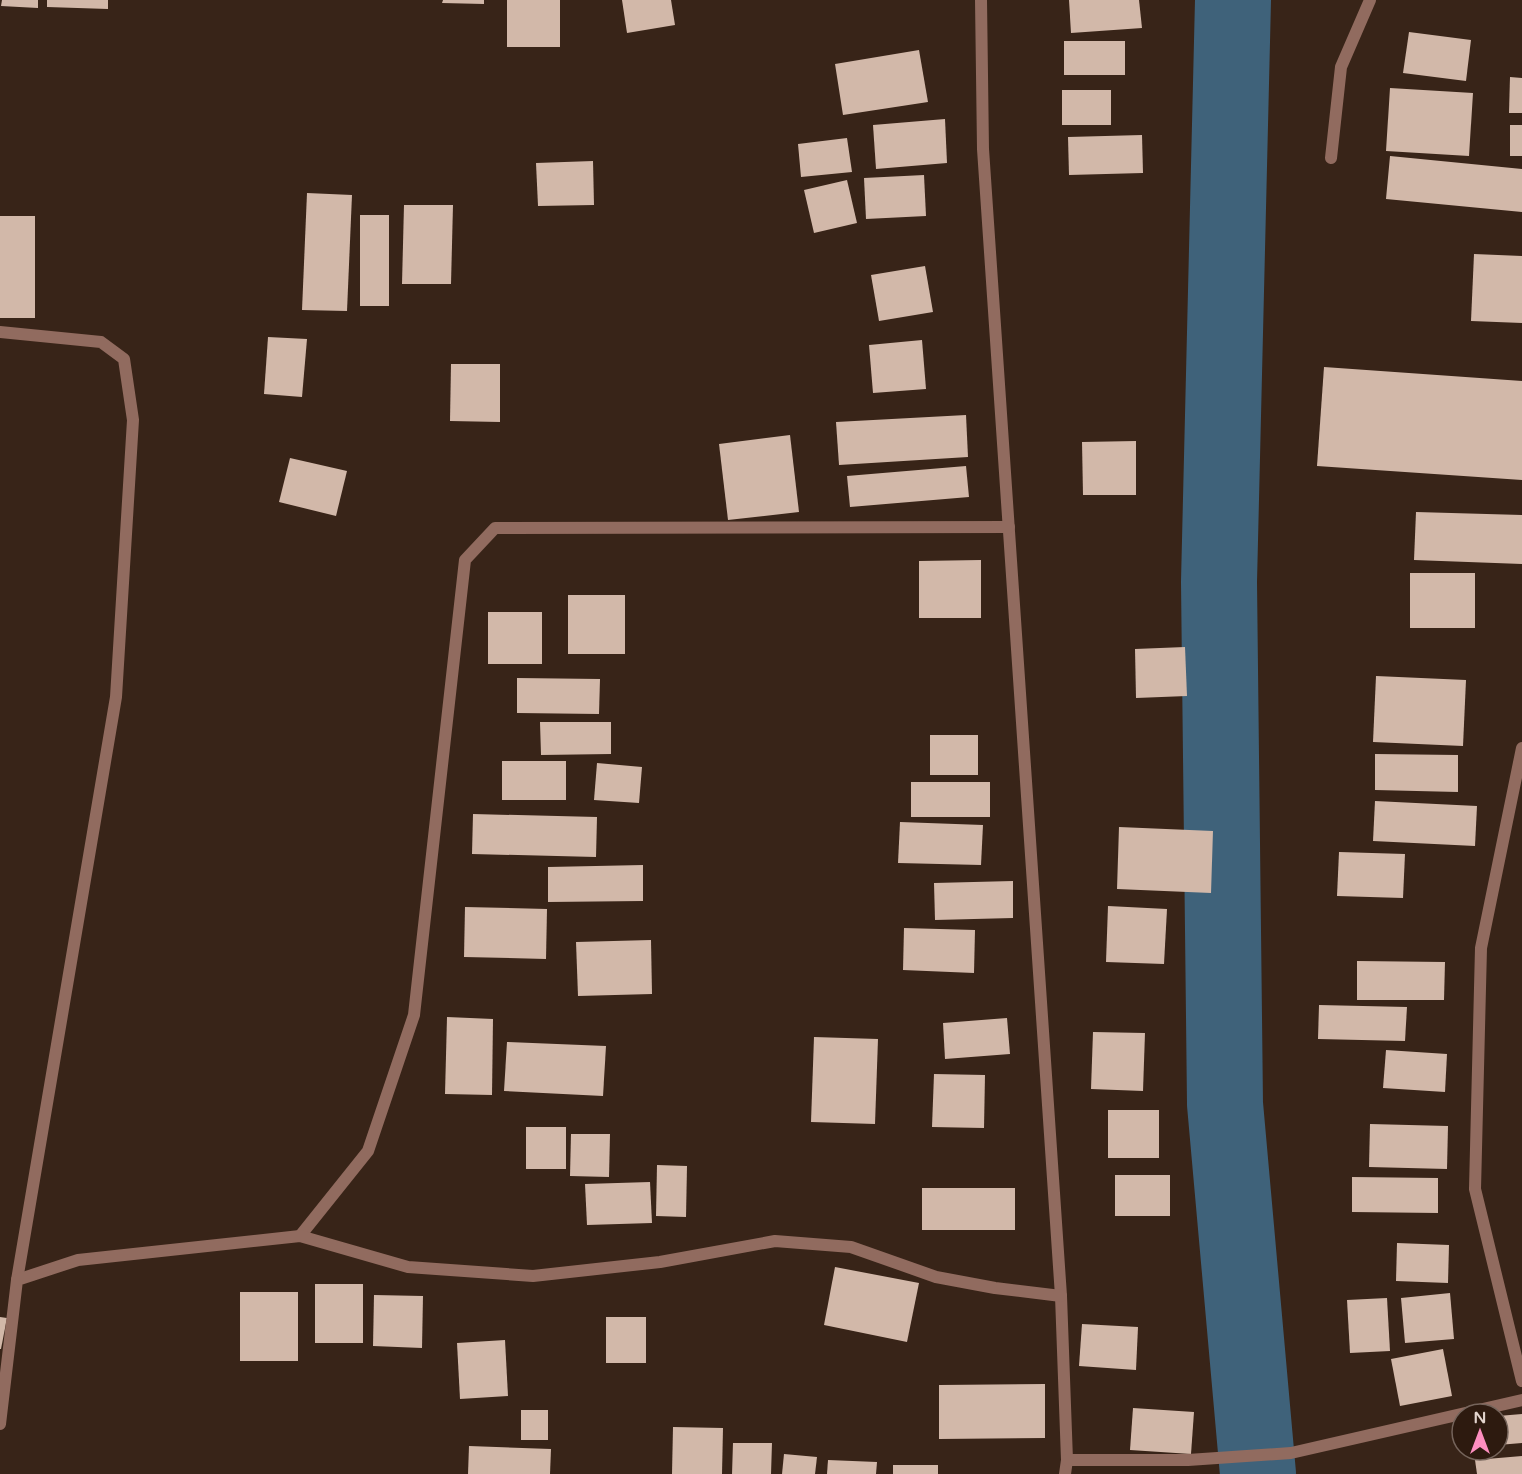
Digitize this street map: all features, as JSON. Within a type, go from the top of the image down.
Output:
[{"type":"street","points":[[981,0],[983,149],[1061,1296],[1067,1460],[1065,1474]]},
{"type":"street","points":[[1331,158],[1341,67],[1370,0]]},
{"type":"street","points":[[0,332],[101,342],[124,359],[133,420],[116,697],[17,1280],[0,1424]]},
{"type":"street","points":[[300,1236],[368,1151],[414,1015],[465,560],[495,528],[1008,527]]},
{"type":"street","points":[[1522,748],[1481,948],[1475,1189],[1522,1381]]},
{"type":"street","points":[[17,1280],[78,1260],[300,1236],[408,1267],[533,1276],[660,1262],[776,1241],[851,1247],[936,1277],[995,1288],[1061,1296]]},
{"type":"street","points":[[1067,1460],[1188,1460],[1290,1453],[1522,1400]]},
{"type":"building","points":[[2,0],[38,0],[38,8],[1,6]]},
{"type":"building","points":[[47,0],[108,0],[108,9],[47,7]]},
{"type":"building","points":[[443,0],[484,0],[484,4],[442,3]]},
{"type":"building","points":[[507,0],[560,0],[560,47],[507,47]]},
{"type":"building","points":[[622,0],[671,0],[675,25],[627,33]]},
{"type":"building","points":[[1069,0],[1139,0],[1142,28],[1071,33]]},
{"type":"building","points":[[1409,32],[1471,40],[1466,81],[1403,73]]},
{"type":"building","points":[[1064,41],[1125,41],[1125,75],[1064,75]]},
{"type":"building","points":[[919,50],[928,102],[843,115],[835,64]]},
{"type":"building","points":[[1510,77],[1522,78],[1522,113],[1509,113]]},
{"type":"building","points":[[1390,88],[1473,93],[1469,156],[1386,151]]},
{"type":"building","points":[[1062,90],[1111,90],[1111,125],[1062,125]]},
{"type":"building","points":[[945,119],[947,163],[876,169],[873,125]]},
{"type":"building","points":[[1510,125],[1522,125],[1522,156],[1510,156]]},
{"type":"building","points":[[1142,135],[1143,173],[1069,175],[1068,137]]},
{"type":"building","points":[[847,138],[852,172],[801,177],[798,144]]},
{"type":"building","points":[[1390,156],[1522,169],[1522,212],[1386,199]]},
{"type":"building","points":[[593,161],[594,205],[538,206],[536,163]]},
{"type":"building","points":[[924,175],[926,216],[866,219],[864,178]]},
{"type":"building","points":[[847,180],[857,223],[814,233],[804,190]]},
{"type":"building","points":[[307,193],[352,195],[347,311],[302,310]]},
{"type":"building","points":[[404,205],[453,205],[451,284],[402,284]]},
{"type":"building","points":[[360,215],[389,215],[389,306],[360,306]]},
{"type":"building","points":[[0,216],[35,216],[35,318],[0,318]]},
{"type":"building","points":[[1474,254],[1522,256],[1522,323],[1471,321]]},
{"type":"building","points":[[925,266],[933,312],[879,321],[871,275]]},
{"type":"building","points":[[268,337],[307,339],[302,397],[264,394]]},
{"type":"building","points":[[922,340],[926,389],[873,393],[869,345]]},
{"type":"building","points":[[451,364],[500,364],[500,422],[450,421]]},
{"type":"building","points":[[1324,367],[1522,381],[1522,480],[1317,466]]},
{"type":"building","points":[[966,415],[968,457],[839,465],[836,422]]},
{"type":"building","points":[[790,435],[799,512],[728,520],[719,444]]},
{"type":"building","points":[[1136,441],[1136,495],[1083,495],[1082,442]]},
{"type":"building","points":[[290,458],[347,471],[336,516],[279,502]]},
{"type":"building","points":[[966,466],[969,497],[850,507],[847,476]]},
{"type":"building","points":[[1416,512],[1522,515],[1522,564],[1414,560]]},
{"type":"building","points":[[981,560],[981,618],[919,618],[919,561]]},
{"type":"building","points":[[1410,573],[1475,573],[1475,628],[1410,628]]},
{"type":"building","points":[[568,595],[625,595],[625,654],[568,654]]},
{"type":"building","points":[[488,612],[542,612],[542,664],[488,664]]},
{"type":"building","points":[[1185,647],[1187,696],[1136,698],[1135,649]]},
{"type":"building","points":[[1376,676],[1466,680],[1463,746],[1373,742]]},
{"type":"building","points":[[517,678],[600,679],[599,714],[517,713]]},
{"type":"building","points":[[540,722],[611,722],[611,754],[541,755]]},
{"type":"building","points":[[930,735],[978,735],[978,775],[930,775]]},
{"type":"building","points":[[1375,754],[1458,755],[1458,792],[1375,790]]},
{"type":"building","points":[[502,761],[566,761],[566,800],[502,800]]},
{"type":"building","points":[[597,763],[642,767],[639,803],[594,800]]},
{"type":"building","points":[[911,782],[990,782],[990,817],[911,817]]},
{"type":"building","points":[[1375,801],[1477,806],[1475,846],[1373,841]]},
{"type":"building","points":[[473,814],[597,817],[596,857],[472,854]]},
{"type":"building","points":[[900,822],[983,825],[981,865],[898,863]]},
{"type":"building","points":[[1119,827],[1213,831],[1211,893],[1117,889]]},
{"type":"building","points":[[1339,852],[1405,854],[1403,898],[1337,896]]},
{"type":"building","points":[[643,865],[643,901],[548,902],[548,867]]},
{"type":"building","points":[[1013,881],[1013,918],[935,920],[934,883]]},
{"type":"building","points":[[1108,906],[1167,909],[1164,964],[1106,962]]},
{"type":"building","points":[[465,907],[547,909],[546,959],[464,957]]},
{"type":"building","points":[[904,928],[975,930],[974,973],[903,970]]},
{"type":"building","points":[[651,940],[652,994],[578,996],[576,942]]},
{"type":"building","points":[[1357,961],[1445,962],[1444,1000],[1357,1000]]},
{"type":"building","points":[[1319,1005],[1407,1007],[1405,1041],[1318,1039]]},
{"type":"building","points":[[447,1017],[493,1019],[492,1095],[445,1094]]},
{"type":"building","points":[[1007,1018],[1010,1054],[945,1059],[943,1023]]},
{"type":"building","points":[[1093,1032],[1145,1033],[1143,1091],[1091,1089]]},
{"type":"building","points":[[814,1037],[878,1039],[875,1124],[811,1122]]},
{"type":"building","points":[[507,1042],[606,1046],[603,1096],[504,1091]]},
{"type":"building","points":[[1386,1050],[1447,1054],[1445,1092],[1383,1088]]},
{"type":"building","points":[[934,1074],[985,1075],[984,1128],[932,1127]]},
{"type":"building","points":[[1108,1110],[1159,1110],[1159,1158],[1108,1158]]},
{"type":"building","points":[[1370,1124],[1448,1126],[1447,1169],[1369,1167]]},
{"type":"building","points":[[526,1127],[566,1127],[566,1169],[526,1169]]},
{"type":"building","points":[[571,1134],[610,1134],[609,1177],[570,1176]]},
{"type":"building","points":[[657,1165],[687,1166],[686,1217],[656,1216]]},
{"type":"building","points":[[1115,1175],[1170,1175],[1170,1216],[1115,1216]]},
{"type":"building","points":[[1352,1177],[1438,1178],[1438,1213],[1352,1212]]},
{"type":"building","points":[[650,1182],[652,1223],[587,1225],[585,1184]]},
{"type":"building","points":[[922,1188],[1015,1188],[1015,1230],[922,1230]]},
{"type":"building","points":[[1397,1243],[1449,1245],[1448,1283],[1396,1281]]},
{"type":"building","points":[[835,1267],[919,1283],[907,1342],[824,1325]]},
{"type":"building","points":[[315,1284],[363,1284],[363,1343],[315,1343]]},
{"type":"building","points":[[240,1292],[298,1292],[298,1361],[240,1361]]},
{"type":"building","points":[[1450,1293],[1454,1339],[1405,1343],[1401,1298]]},
{"type":"building","points":[[374,1295],[423,1296],[422,1348],[373,1346]]},
{"type":"building","points":[[1387,1298],[1390,1351],[1350,1353],[1347,1300]]},
{"type":"building","points":[[0,1317],[7,1318],[1,1349],[0,1349]]},
{"type":"building","points":[[606,1317],[646,1317],[646,1363],[606,1363]]},
{"type":"building","points":[[1082,1324],[1138,1327],[1136,1370],[1079,1366]]},
{"type":"building","points":[[505,1340],[508,1396],[460,1399],[457,1343]]},
{"type":"building","points":[[1443,1349],[1452,1396],[1400,1406],[1391,1359]]},
{"type":"building","points":[[1045,1384],[1045,1438],[939,1439],[939,1385]]},
{"type":"building","points":[[1133,1408],[1194,1412],[1191,1454],[1130,1450]]},
{"type":"building","points":[[521,1410],[548,1410],[548,1440],[521,1440]]},
{"type":"building","points":[[1522,1414],[1522,1443],[1510,1444],[1510,1415]]},
{"type":"building","points":[[673,1427],[723,1428],[722,1474],[672,1474]]},
{"type":"building","points":[[733,1443],[772,1443],[771,1474],[732,1474]]},
{"type":"building","points":[[469,1446],[551,1449],[550,1474],[468,1474]]},
{"type":"building","points":[[784,1454],[817,1457],[815,1474],[782,1474]]},
{"type":"building","points":[[1522,1456],[1522,1474],[1477,1474],[1475,1462],[1510,1462],[1510,1457]]},
{"type":"building","points":[[828,1460],[877,1462],[876,1474],[827,1474]]},
{"type":"building","points":[[893,1465],[938,1465],[938,1474],[893,1474]]},
{"type":"waterway","points":[[1233,0],[1219,582],[1225,1104],[1258,1474]]}]
